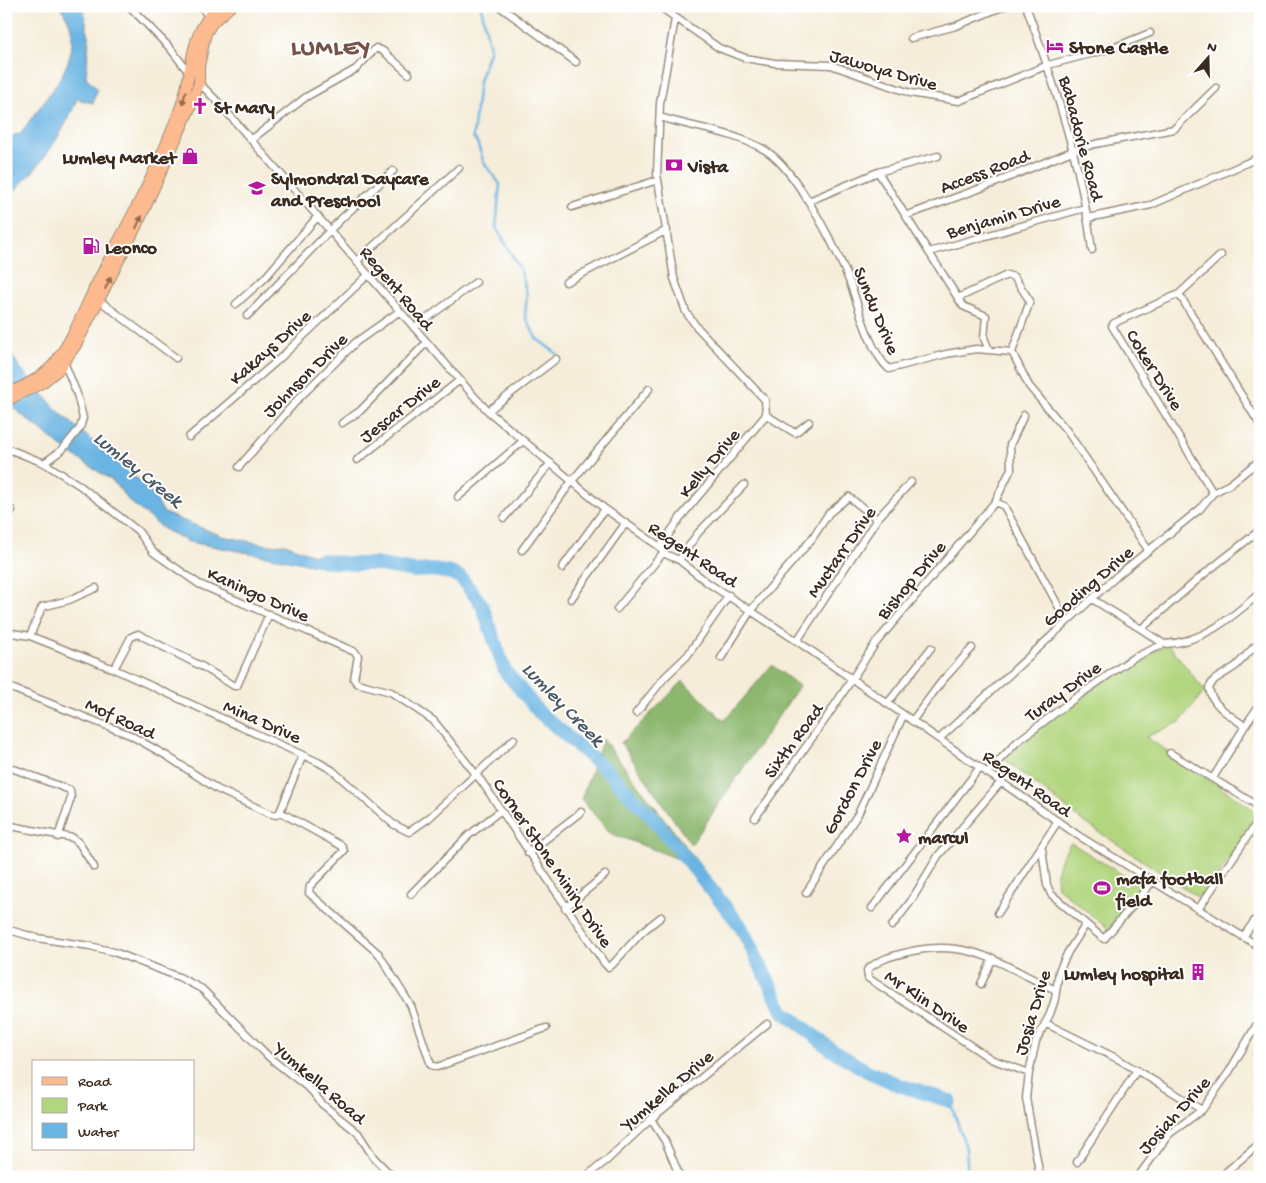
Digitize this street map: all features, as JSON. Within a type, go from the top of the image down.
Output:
[{"type":"main road","points":[[6,394],[58,366],[182,106],[198,30],[208,16],[219,6]]},
{"type":"main road","points":[[6,401],[42,383],[76,345],[100,301],[169,157],[199,83],[199,66],[206,34],[213,22],[231,6]]},
{"type":"street","name":"Regent Road","points":[[129,6],[170,48],[190,75],[318,216],[426,343],[488,411],[523,441],[624,524],[797,641],[903,716],[1058,821],[1260,947]]},
{"type":"street","points":[[201,6],[208,16]]},
{"type":"street","points":[[499,6],[576,62]]},
{"type":"street","name":"Jawoya Drive","points":[[659,6],[668,9],[719,48],[745,58],[775,63],[831,66],[910,92],[944,100],[965,100],[976,93],[1048,65],[1112,48],[1150,33]]},
{"type":"street","points":[[911,38],[947,29],[1004,6]]},
{"type":"street","name":"Babadorie Road","points":[[1026,6],[1048,65],[1072,150],[1088,218],[1092,250]]},
{"type":"street","points":[[675,19],[660,103],[658,180],[674,278],[686,312],[696,326],[766,400],[766,416],[795,433],[809,422]]},
{"type":"street","points":[[251,140],[306,96],[356,69],[376,48],[383,51],[409,74]]},
{"type":"street","name":"Access Road","points":[[905,216],[995,183],[1072,150],[1174,129],[1216,88]]},
{"type":"street","name":"Sundu Drive","points":[[660,117],[742,141],[765,150],[782,164],[809,201],[843,266],[859,313],[876,351],[889,370],[946,354],[976,349],[1012,352]]},
{"type":"street","points":[[809,201],[878,172],[938,156]]},
{"type":"street","points":[[1088,218],[1151,205],[1260,157]]},
{"type":"street","points":[[357,261],[459,168]]},
{"type":"street","points":[[247,316],[330,230],[393,171]]},
{"type":"street","points":[[878,172],[965,308],[981,312],[986,316],[984,338],[990,350]]},
{"type":"street","points":[[572,208],[658,180]]},
{"type":"street","name":"Benjamin Drive","points":[[929,252],[1085,208]]},
{"type":"street","points":[[236,304],[264,279],[318,216]]},
{"type":"street","points":[[566,282],[667,230]]},
{"type":"street","points":[[1221,255],[1179,294],[1260,425]]},
{"type":"street","points":[[958,298],[1007,275],[1014,277],[1030,301],[1012,352],[1029,386],[1067,431],[1149,551]]},
{"type":"street","name":"Kakays Drive","points":[[189,438],[277,361],[368,276]]},
{"type":"street","points":[[414,328],[476,282]]},
{"type":"street","name":"Coker Drive","points":[[1179,294],[1122,319],[1112,326],[1213,493]]},
{"type":"street","points":[[100,301],[176,358]]},
{"type":"street","name":"Johnson Drive","points":[[239,467],[298,399],[356,342],[400,311]]},
{"type":"street","points":[[342,423],[360,411],[426,343]]},
{"type":"street","points":[[488,411],[556,359]]},
{"type":"street","points":[[44,463],[62,450],[80,428],[83,418],[82,410],[58,366]]},
{"type":"street","name":"Jescar Drive","points":[[357,460],[460,380]]},
{"type":"street","points":[[522,550],[572,481],[649,389]]},
{"type":"street","name":"Bishop Drive","points":[[853,680],[856,671],[875,644],[995,502],[1011,469],[1010,444],[1024,415]]},
{"type":"street","name":"Kelly Drive","points":[[617,609],[662,550],[680,518],[766,416]]},
{"type":"street","points":[[458,497],[505,459],[523,441]]},
{"type":"street","name":"Kaningo Drive","points":[[6,448],[44,463],[79,485],[138,531],[153,552],[198,584],[354,652],[358,656],[354,679],[357,683],[391,692],[434,722],[475,774]]},
{"type":"street","name":"Gooding Drive","points":[[939,739],[1092,599],[1200,509],[1213,493],[1230,484],[1260,460]]},
{"type":"street","points":[[504,518],[551,463]]},
{"type":"street","name":"Muctarr Drive","points":[[797,641],[877,519],[911,482]]},
{"type":"street","points":[[679,560],[698,533],[744,486]]},
{"type":"street","name":"Muctarr Drive","points":[[721,658],[751,610],[811,540],[829,513],[849,497],[877,519]]},
{"type":"street","points":[[995,502],[1004,506],[1067,622]]},
{"type":"street","points":[[562,568],[605,509]]},
{"type":"street","points":[[6,518],[12,510]]},
{"type":"street","points":[[572,599],[624,524]]},
{"type":"street","points":[[1141,629],[1203,575],[1260,530]]},
{"type":"street","points":[[30,636],[42,607],[69,600],[96,588]]},
{"type":"street","name":"Turay Drive","points":[[987,773],[1017,742],[1110,673],[1133,658],[1164,644],[1196,637],[1220,625],[1260,593]]},
{"type":"street","points":[[636,713],[665,677],[686,656],[729,596]]},
{"type":"street","points":[[1092,599],[1164,644]]},
{"type":"street","points":[[114,669],[131,637],[138,634],[237,686],[269,614]]},
{"type":"street","name":"Mina Drive","points":[[6,632],[30,636],[114,669],[303,755],[332,770],[393,824],[409,832],[429,818],[475,774]]},
{"type":"street","points":[[1245,726],[1220,706],[1213,698],[1209,688],[1214,680],[1236,666],[1254,647],[1260,646]]},
{"type":"street","points":[[887,704],[931,648]]},
{"type":"street","points":[[912,721],[942,681],[972,648]]},
{"type":"street","name":"Sixth Road","points":[[755,818],[853,680]]},
{"type":"street","name":"Mof Road","points":[[6,686],[130,735],[167,756],[217,789],[268,813],[276,815],[280,812],[342,846],[342,854],[310,886],[308,893],[379,954],[387,964],[411,1006],[433,1067],[546,1028]]},
{"type":"street","points":[[1213,778],[1259,707]]},
{"type":"street","name":"Gordon Drive","points":[[806,894],[858,814],[903,716]]},
{"type":"street","points":[[475,774],[514,739]]},
{"type":"street","points":[[1170,752],[1260,807]]},
{"type":"street","points":[[280,812],[303,755]]},
{"type":"street","points":[[6,766],[70,790],[71,798],[58,837]]},
{"type":"street","points":[[872,908],[980,767]]},
{"type":"street","name":"Corner Stone Miniry Drive","points":[[475,774],[565,908],[608,967],[660,917]]},
{"type":"street","points":[[892,926],[911,901],[938,856],[1001,782]]},
{"type":"street","points":[[411,894],[469,835],[500,811]]},
{"type":"street","points":[[528,852],[581,812]]},
{"type":"street","points":[[1199,908],[1260,818]]},
{"type":"street","points":[[998,913],[1058,821]]},
{"type":"street","points":[[6,825],[58,837],[73,838],[79,843],[94,867]]},
{"type":"street","points":[[1042,848],[1047,885],[1051,894],[1104,939],[1153,881]]},
{"type":"street","points":[[565,908],[604,875]]},
{"type":"street","points":[[1243,937],[1260,913]]},
{"type":"street","name":"Josia Drive","points":[[1040,1177],[1026,1098],[1028,1073],[1036,1041],[1045,1023],[1056,990],[1063,960],[1086,924]]},
{"type":"street","name":"Yumkella Road","points":[[6,929],[48,940],[90,946],[179,977],[202,989],[270,1058],[312,1091],[322,1104],[358,1134],[374,1158],[393,1177]]},
{"type":"street","name":"Mr Klin Drive","points":[[1028,1073],[991,1059],[866,975],[867,970],[876,962],[928,948],[951,946],[993,958],[1056,990]]},
{"type":"street","points":[[981,984],[993,958]]},
{"type":"street","name":"Josiah Drive","points":[[1138,1177],[1169,1134],[1202,1110],[1229,1072],[1260,1019]]},
{"type":"street","points":[[1045,1023],[1137,1070],[1202,1110]]},
{"type":"street","name":"Yumkella Drive","points":[[585,1177],[606,1161],[651,1119],[767,1024]]},
{"type":"street","points":[[1077,1162],[1137,1070]]},
{"type":"street","points":[[651,1119],[665,1141],[680,1177]]},
{"type":"street","points":[[1226,1172],[1260,1143]]},
{"type":"street","points":[[6,1174],[9,1177]]},
{"type":"green space","points":[[1168,644],[1205,691],[1180,722],[1146,737],[1260,814],[1202,900],[1084,822],[1004,759],[1056,715],[1131,662]]},
{"type":"green space","points":[[772,665],[799,686],[691,845],[621,743],[683,681],[724,721]]},
{"type":"green space","points":[[603,739],[702,868],[610,833],[581,799]]},
{"type":"green space","name":"mafa football field","points":[[1071,843],[1147,890],[1112,932],[1057,887],[1057,869]]},
{"type":"water","points":[[58,6],[83,6],[89,39],[86,77],[97,89],[93,103],[77,99],[50,149],[6,203],[6,144],[14,135],[21,134],[57,83],[70,55],[72,40],[70,25],[64,12]]},
{"type":"water","points":[[6,347],[21,369],[57,410],[129,473],[148,486],[164,513],[222,536],[268,545],[285,544],[311,554],[339,558],[337,569],[189,542],[163,529],[128,500],[113,481],[68,452],[6,402]]},
{"type":"waterway","points":[[481,6],[490,49],[479,81],[473,137],[477,142],[484,163],[500,184],[496,227],[521,271],[527,295],[525,316],[536,338],[557,354]]},
{"type":"waterway","name":"Lumley Creek","points":[[321,560],[352,564],[375,564],[415,571],[433,570],[451,573],[461,578],[482,605],[505,671],[539,712],[609,773],[652,817],[740,925],[783,1011],[832,1050],[867,1071],[899,1085],[950,1101]]},
{"type":"waterway","points":[[950,1101],[966,1148],[968,1177]]},
{"type":"place","name":"Stone Castle","points":[[1055,46]]},
{"type":"place","name":"St Mary","points":[[200,106]]},
{"type":"place","name":"Lumley Market","points":[[190,156]]},
{"type":"place","name":"Vista","points":[[674,165]]},
{"type":"place","name":"Sylmondral Daycare and Preschool","points":[[257,188]]},
{"type":"place","name":"Leonco","points":[[91,246]]},
{"type":"place","name":"marcul","points":[[904,836]]},
{"type":"place","name":"mafa football field","points":[[1102,888]]},
{"type":"place","name":"Lumley hospital","points":[[1198,972]]},
{"type":"district","name":"LUMLEY","points":[[331,46]]}]
